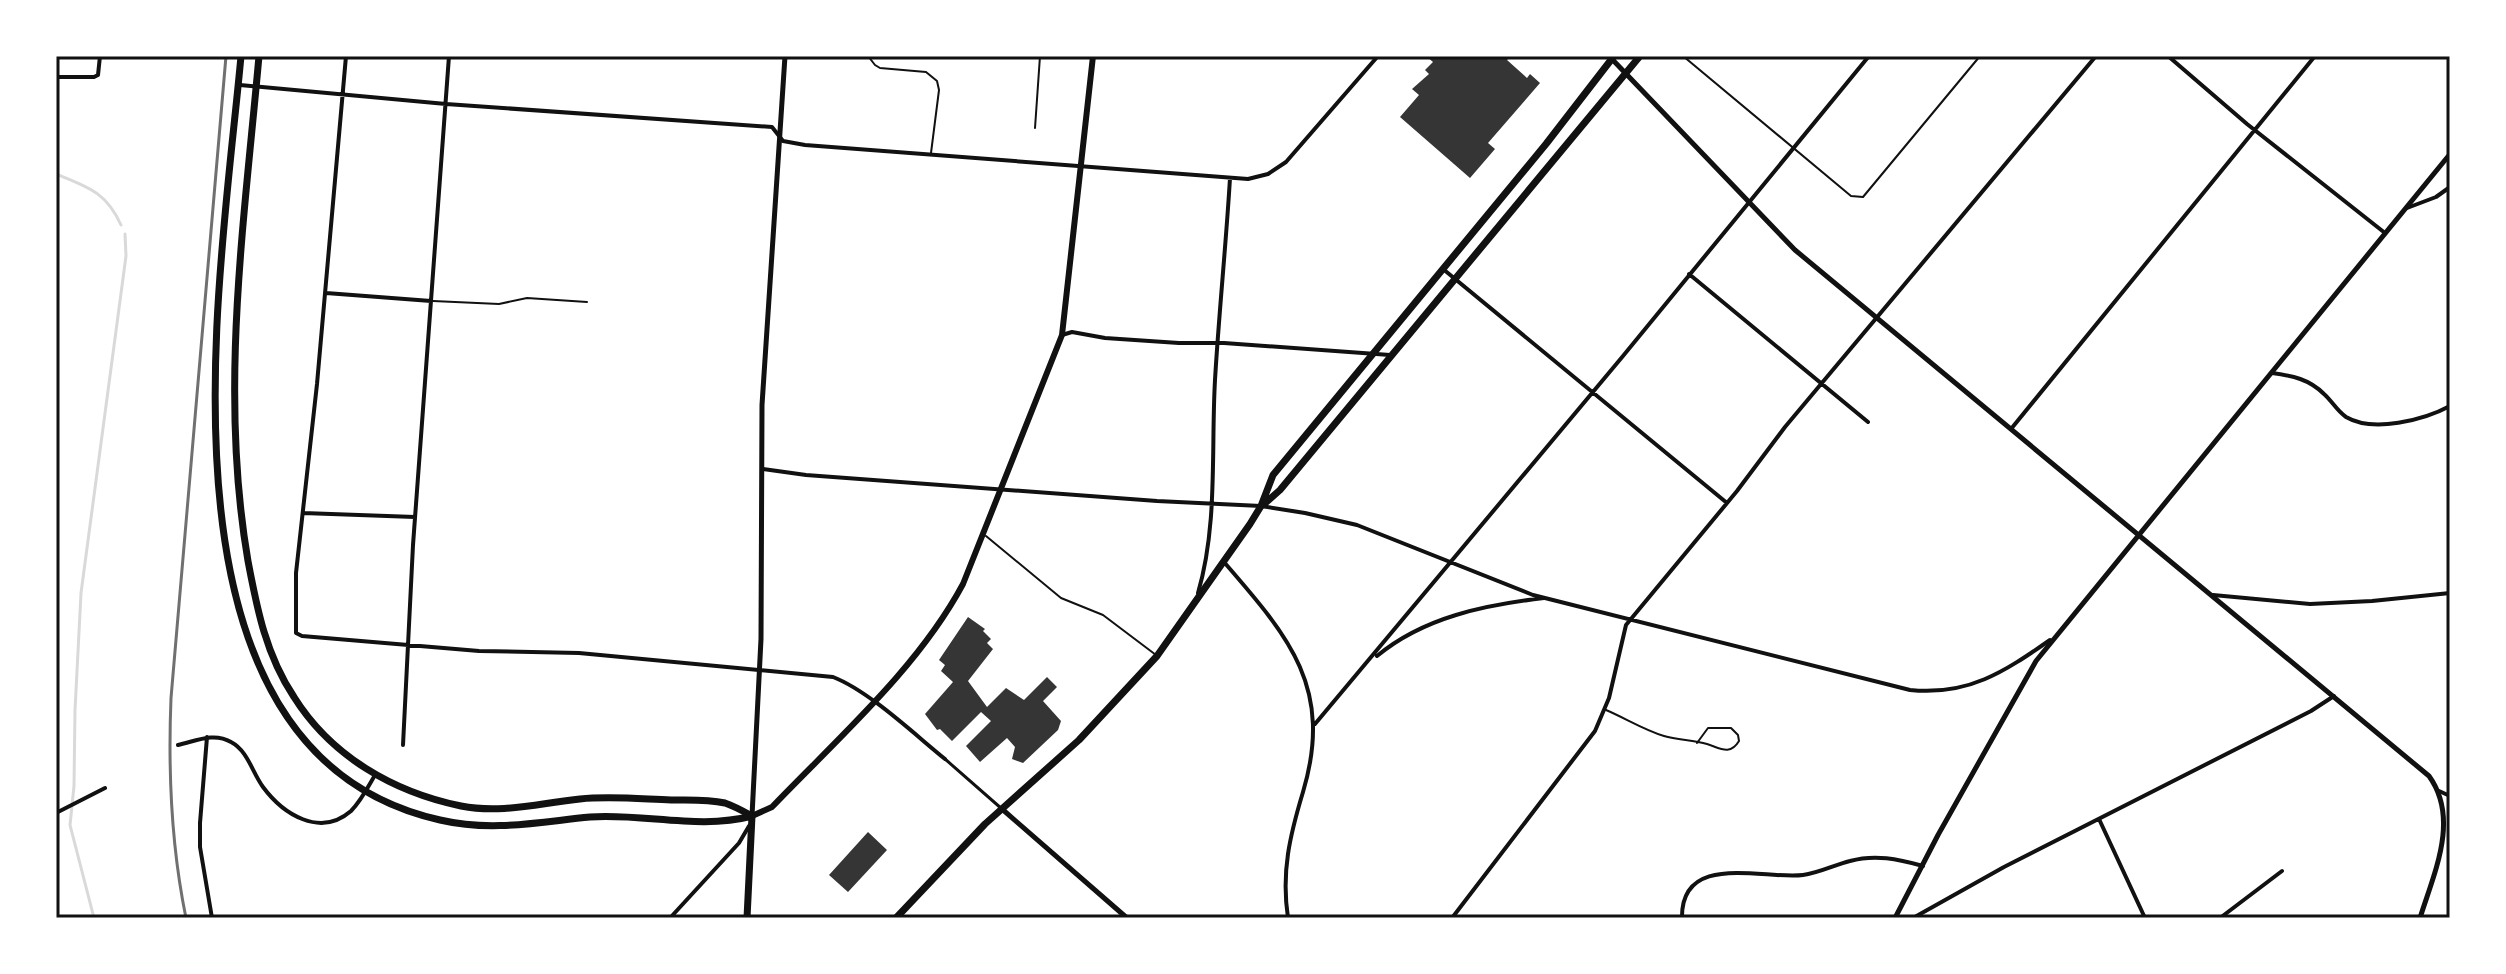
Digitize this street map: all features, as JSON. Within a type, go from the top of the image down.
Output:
[{"type":"main road","points":[[241,56],[215,375],[216,450],[227,550],[243,625],[268,689],[308,743],[336,770],[366,790],[413,813],[486,827],[610,816],[725,822],[752,816],[772,807],[934,632],[963,584],[1062,335],[1093,56]]},
{"type":"main road","points":[[259,56],[235,331],[233,425],[240,514],[258,616],[285,682],[322,733],[359,765],[396,786],[440,801],[488,809],[513,809],[607,798],[708,800],[727,804],[752,816]]},
{"type":"main road","points":[[1261,506],[1280,490],[1640,56]]},
{"type":"main road","points":[[896,918],[1002,809],[1079,740],[1157,656],[1194,607],[1261,506],[1273,475],[1599,80],[1612,57]]},
{"type":"main road","points":[[747,918],[752,816]]},
{"type":"street","points":[[56,77],[90,78],[98,75],[100,56]]},
{"type":"street","points":[[346,56],[295,630],[302,636],[479,651],[579,653],[833,677],[845,682],[945,759],[1127,918]]},
{"type":"street","points":[[403,745],[415,517],[449,56]]},
{"type":"street","points":[[670,918],[739,843],[752,816],[760,669],[762,405],[785,56]]},
{"type":"street","points":[[238,84],[446,104],[772,127],[787,142],[805,145],[1230,178],[1259,177],[1286,162],[1378,56]]},
{"type":"street","points":[[1315,724],[1869,56]]},
{"type":"street","points":[[1452,918],[1595,731],[1605,709],[1629,619],[2096,56]]},
{"type":"street","points":[[2168,56],[2254,130],[2385,233]]},
{"type":"street","points":[[2011,430],[2315,56]]},
{"type":"street","points":[[1612,57],[1795,250],[2429,776],[2443,802],[2445,826],[2420,918]]},
{"type":"street","points":[[1895,918],[2036,661],[2450,154]]},
{"type":"street","points":[[1194,607],[1206,558],[1230,178]]},
{"type":"street","points":[[2405,209],[2436,197],[2450,187]]},
{"type":"street","points":[[1443,269],[1727,503]]},
{"type":"street","points":[[1689,274],[1868,422]]},
{"type":"street","points":[[326,293],[432,301]]},
{"type":"street","points":[[1062,335],[1072,332],[1105,338],[1391,355]]},
{"type":"street","points":[[2271,373],[2309,382],[2342,413],[2361,424],[2372,426],[2432,415],[2450,406]]},
{"type":"street","points":[[763,469],[1001,490],[1261,506],[1357,525],[1546,598],[1896,687],[1933,692],[1970,686],[2025,658],[2056,637]]},
{"type":"street","points":[[303,513],[415,517]]},
{"type":"street","points":[[1224,562],[1297,659],[1310,692],[1315,724],[1310,766],[1284,867],[1288,918]]},
{"type":"street","points":[[2212,595],[2310,604],[2450,593]]},
{"type":"street","points":[[1369,662],[1394,643],[1449,617],[1492,604],[1546,598]]},
{"type":"street","points":[[1913,918],[2311,711],[2334,696]]},
{"type":"street","points":[[207,737],[200,847],[212,918]]},
{"type":"street","points":[[178,745],[207,737],[223,739],[240,748],[272,798],[300,820],[319,823],[342,817],[358,803],[375,775]]},
{"type":"street","points":[[56,813],[105,788]]},
{"type":"street","points":[[2439,791],[2450,796]]},
{"type":"street","points":[[2099,819],[2145,918]]},
{"type":"street","points":[[1682,918],[1683,902],[1693,886],[1720,874],[1800,875],[1876,857],[1923,866]]},
{"type":"street","points":[[2220,918],[2282,871]]},
{"type":"lane","points":[[868,56],[880,68],[926,72],[937,81],[939,90],[931,156]]},
{"type":"lane","points":[[1035,128],[1040,56]]},
{"type":"lane","points":[[1683,56],[1851,196],[1858,198],[1863,197],[1980,56]]},
{"type":"lane","points":[[432,301],[499,304],[527,298],[587,302]]},
{"type":"lane","points":[[983,534],[1061,598],[1103,615],[1157,656]]},
{"type":"lane","points":[[1605,709],[1663,736],[1728,751],[1735,748],[1739,741],[1731,728],[1718,727],[1708,728],[1697,743]]},
{"type":"building","points":[[1426,56],[1511,56],[1507,60],[1527,78],[1530,74],[1540,83],[1488,143],[1495,149],[1470,178],[1400,117],[1419,95],[1412,89],[1429,74],[1425,70],[1433,62]]},
{"type":"building","points":[[968,617],[985,629],[983,631],[991,639],[987,643],[993,649],[968,681],[987,707],[1006,688],[1024,700],[1047,677],[1057,687],[1043,701],[1061,721],[1058,730],[1023,763],[1012,759],[1015,747],[1007,738],[980,762],[966,746],[991,721],[981,712],[952,741],[940,729],[937,730],[925,714],[953,682],[941,671],[945,665],[939,660]]},
{"type":"building","points":[[868,832],[887,850],[848,892],[829,875]]},
{"type":"waterway","points":[[56,174],[95,192],[109,205],[121,225]]},
{"type":"waterway","points":[[94,918],[70,825],[75,710],[81,593],[126,256],[125,234]]},
{"type":"railway","points":[[186,918],[172,808],[171,698],[226,56]]}]
